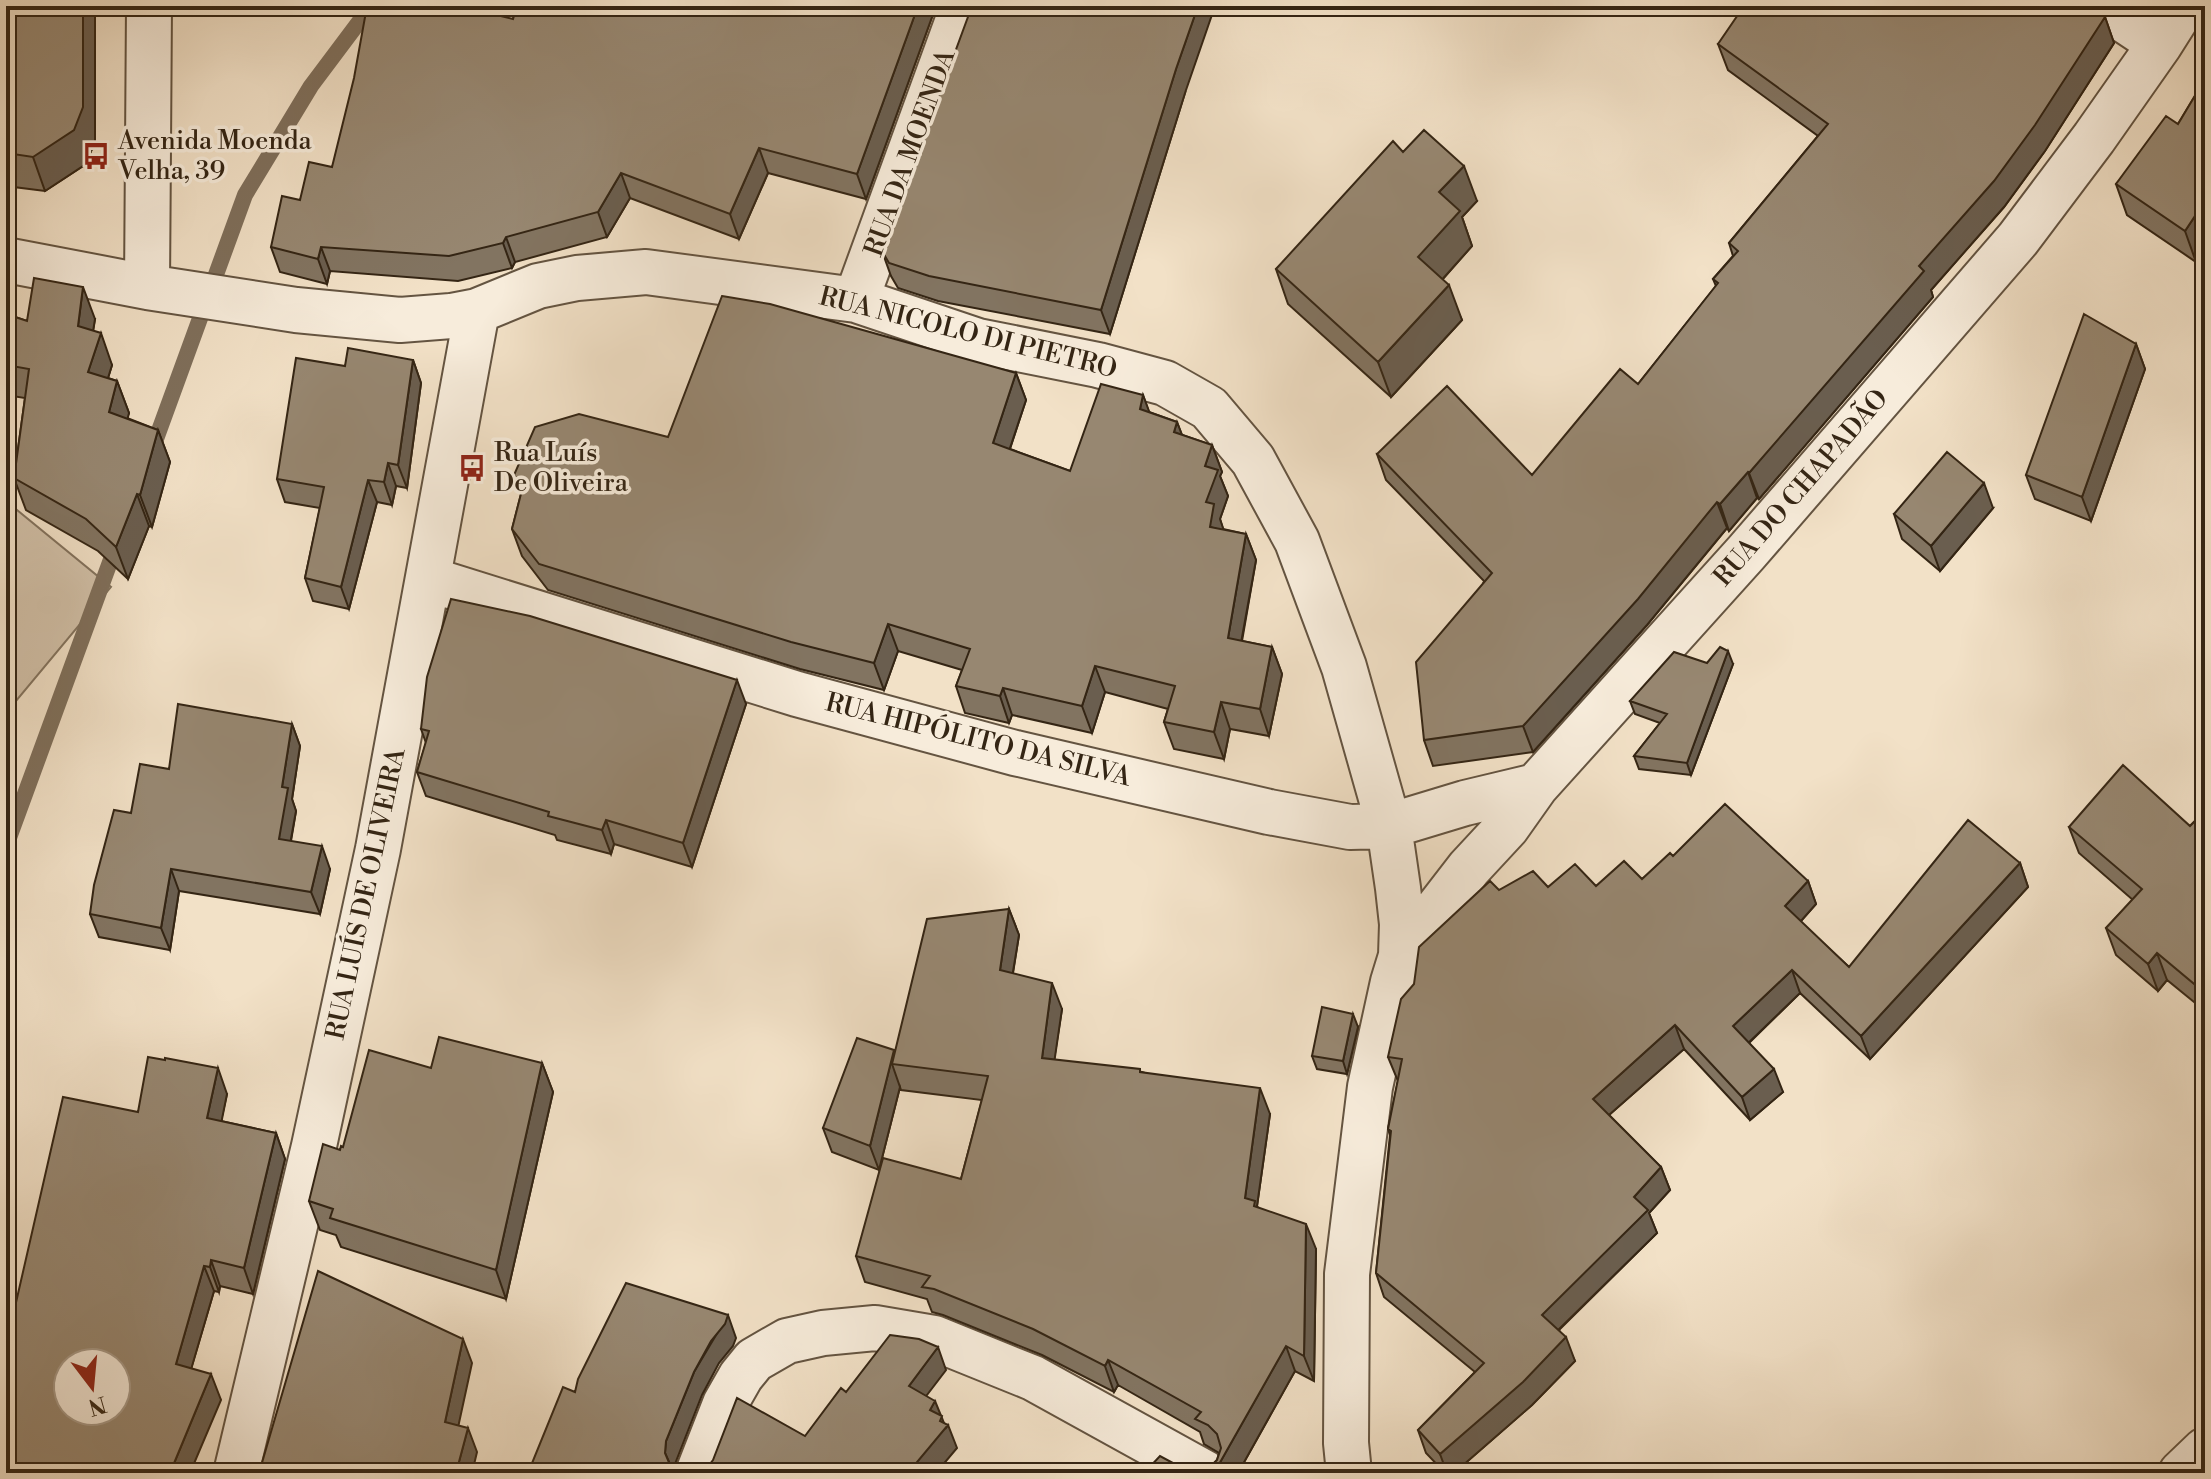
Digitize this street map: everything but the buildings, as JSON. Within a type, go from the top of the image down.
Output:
[{"type":"street","points":[[147,287],[149,6]]},
{"type":"street","name":"RUA DA MOENDA","points":[[856,300],[963,6]]},
{"type":"street","points":[[2103,6],[2160,44]]},
{"type":"street","name":"RUA DO CHAPADÃO","points":[[1401,956],[1469,868],[1507,827],[1536,786],[1746,553],[2018,239],[2160,44],[2184,6]]},
{"type":"street","name":"RUA NICOLO DI PIETRO","points":[[6,260],[147,287],[296,310],[400,320],[477,311],[538,286],[577,278],[646,272],[856,300],[978,341],[1098,365],[1165,383],[1209,408],[1253,460],[1297,541],[1344,667],[1389,826],[1398,888],[1402,924],[1401,956],[1370,1087],[1347,1274],[1346,1443],[1349,1473]]},
{"type":"street","name":"RUA LUÍS DE OLIVEIRA","points":[[236,1473],[314,1146],[371,880],[477,311]]},
{"type":"street","name":"RUA HIPÓLITO DA SILVA","points":[[428,579],[797,694],[1015,753],[1269,812],[1350,827],[1389,826],[1536,786]]},
{"type":"street","points":[[698,1473],[725,1404],[754,1360],[787,1341],[823,1333],[875,1328],[934,1338],[1033,1378],[1205,1473]]},
{"type":"street","points":[[2181,1473],[2205,1450]]},
{"type":"shaded area","points":[[6,501],[111,587],[6,713]]},
{"type":"waterway","points":[[152,450],[245,195],[311,86],[371,6]]},
{"type":"waterway","points":[[6,846],[117,543]]},
{"type":"place","name":"Avenida Moenda Velha, 39","points":[[96,156]]},
{"type":"place","name":"Rua Luís De Oliveira","points":[[472,468]]}]
